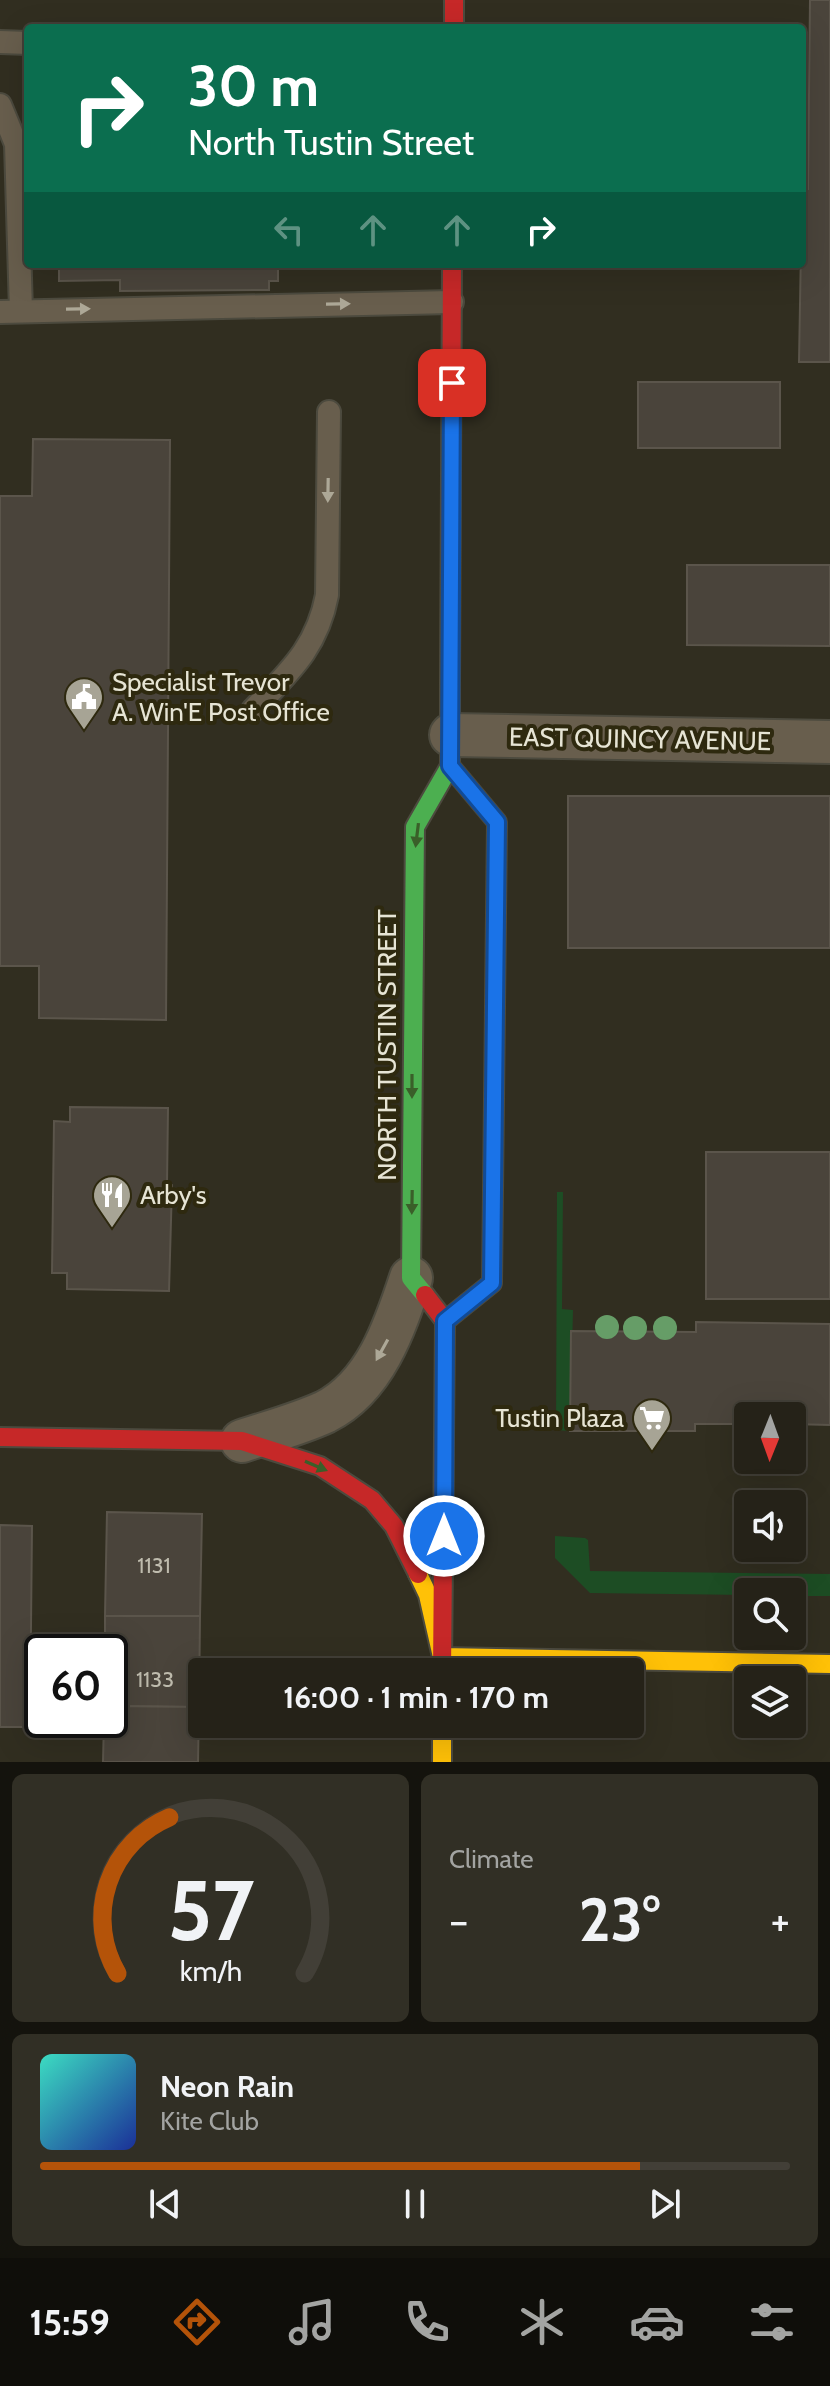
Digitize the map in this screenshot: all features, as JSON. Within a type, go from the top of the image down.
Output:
[{"type":"main road","points":[[454,0],[454,24]]},
{"type":"main road","name":"NORTH TUSTIN STREET","points":[[411,1278],[415,827],[450,751],[452,268]]},
{"type":"main road","points":[[445,1321],[492,1283],[497,822],[450,751]]},
{"type":"main road","points":[[411,1278],[445,1321],[442,1658]]},
{"type":"main road","points":[[0,1437],[242,1441],[320,1466],[372,1500],[394,1526],[428,1595],[441,1658]]},
{"type":"main road","points":[[644,1664],[830,1664]]},
{"type":"main road","points":[[442,1738],[442,1762]]},
{"type":"street","name":"EAST QUINCY AVENUE","points":[[450,751],[830,742]]},
{"type":"street","points":[[242,1441],[327,1411],[348,1396],[368,1374],[386,1344],[411,1278]]},
{"type":"lane","points":[[0,42],[24,43]]},
{"type":"lane","points":[[0,105],[16,144],[10,311],[452,302]]},
{"type":"lane","points":[[253,710],[304,655],[322,618],[327,595],[329,412]]},
{"type":"green space","points":[[557,1192],[563,1192],[562,1309],[573,1310],[570,1431],[556,1430]]},
{"type":"green space","points":[[555,1536],[585,1538],[588,1540],[590,1571],[830,1574],[830,1596],[806,1596],[806,1578],[734,1578],[734,1595],[590,1593],[555,1558]]},
{"type":"building","points":[[810,0],[830,0],[830,362],[799,362],[801,268],[806,268]]},
{"type":"building","points":[[59,268],[278,268],[278,281],[269,281],[269,290],[120,291],[120,280],[59,281]]},
{"type":"building","points":[[638,382],[780,382],[780,448],[638,448]]},
{"type":"building","name":"Specialist Trevor A. Win'E Post Office","points":[[33,439],[170,440],[166,1020],[39,1018],[39,966],[0,966],[0,496],[32,496]]},
{"type":"building","points":[[687,565],[830,565],[830,646],[687,645]]},
{"type":"building","points":[[568,796],[830,796],[830,948],[568,948]]},
{"type":"building","name":"Arby's","points":[[70,1107],[168,1108],[167,1184],[172,1185],[169,1291],[67,1289],[67,1273],[52,1273],[54,1121],[70,1122]]},
{"type":"building","points":[[706,1152],[830,1152],[830,1299],[706,1299]]},
{"type":"building","points":[[696,1322],[830,1324],[830,1425],[806,1424],[806,1402],[734,1402],[734,1424],[695,1424],[695,1431],[570,1431],[571,1331],[696,1332]]},
{"type":"building","points":[[107,1512],[202,1514],[200,1616],[105,1616]]},
{"type":"building","points":[[0,1525],[32,1526],[31,1634],[24,1634],[24,1727],[0,1727]]},
{"type":"building","points":[[105,1616],[200,1616],[200,1658],[188,1658],[188,1707],[128,1706],[128,1634],[105,1634]]},
{"type":"building","points":[[128,1706],[188,1707],[188,1738],[198,1738],[198,1762],[103,1762],[104,1738],[128,1738]]},
{"type":"traffic: fast","points":[[425,1295],[411,1278],[415,827],[450,766],[450,684]]},
{"type":"traffic: slow","points":[[418,1574],[428,1595],[442,1657],[830,1664]]},
{"type":"traffic: slow","points":[[442,1738],[442,1762]]},
{"type":"traffic: jam","points":[[454,0],[454,24]]},
{"type":"traffic: jam","points":[[450,684],[452,268]]},
{"type":"traffic: jam","points":[[445,1321],[492,1283],[497,822],[450,766]]},
{"type":"traffic: jam","points":[[425,1295],[445,1321],[442,1658]]},
{"type":"traffic: jam","points":[[0,1437],[242,1441],[320,1466],[372,1500],[394,1526],[418,1574]]},
{"type":"place","name":"Specialist Trevor A. Win'E Post Office","points":[[84,731]]},
{"type":"place","name":"Arby's","points":[[112,1229]]},
{"type":"place","name":"Tustin Plaza","points":[[652,1452]]},
{"type":"route","points":[[444,1536],[445,1321],[492,1283],[497,822],[450,766],[452,383]]}]
